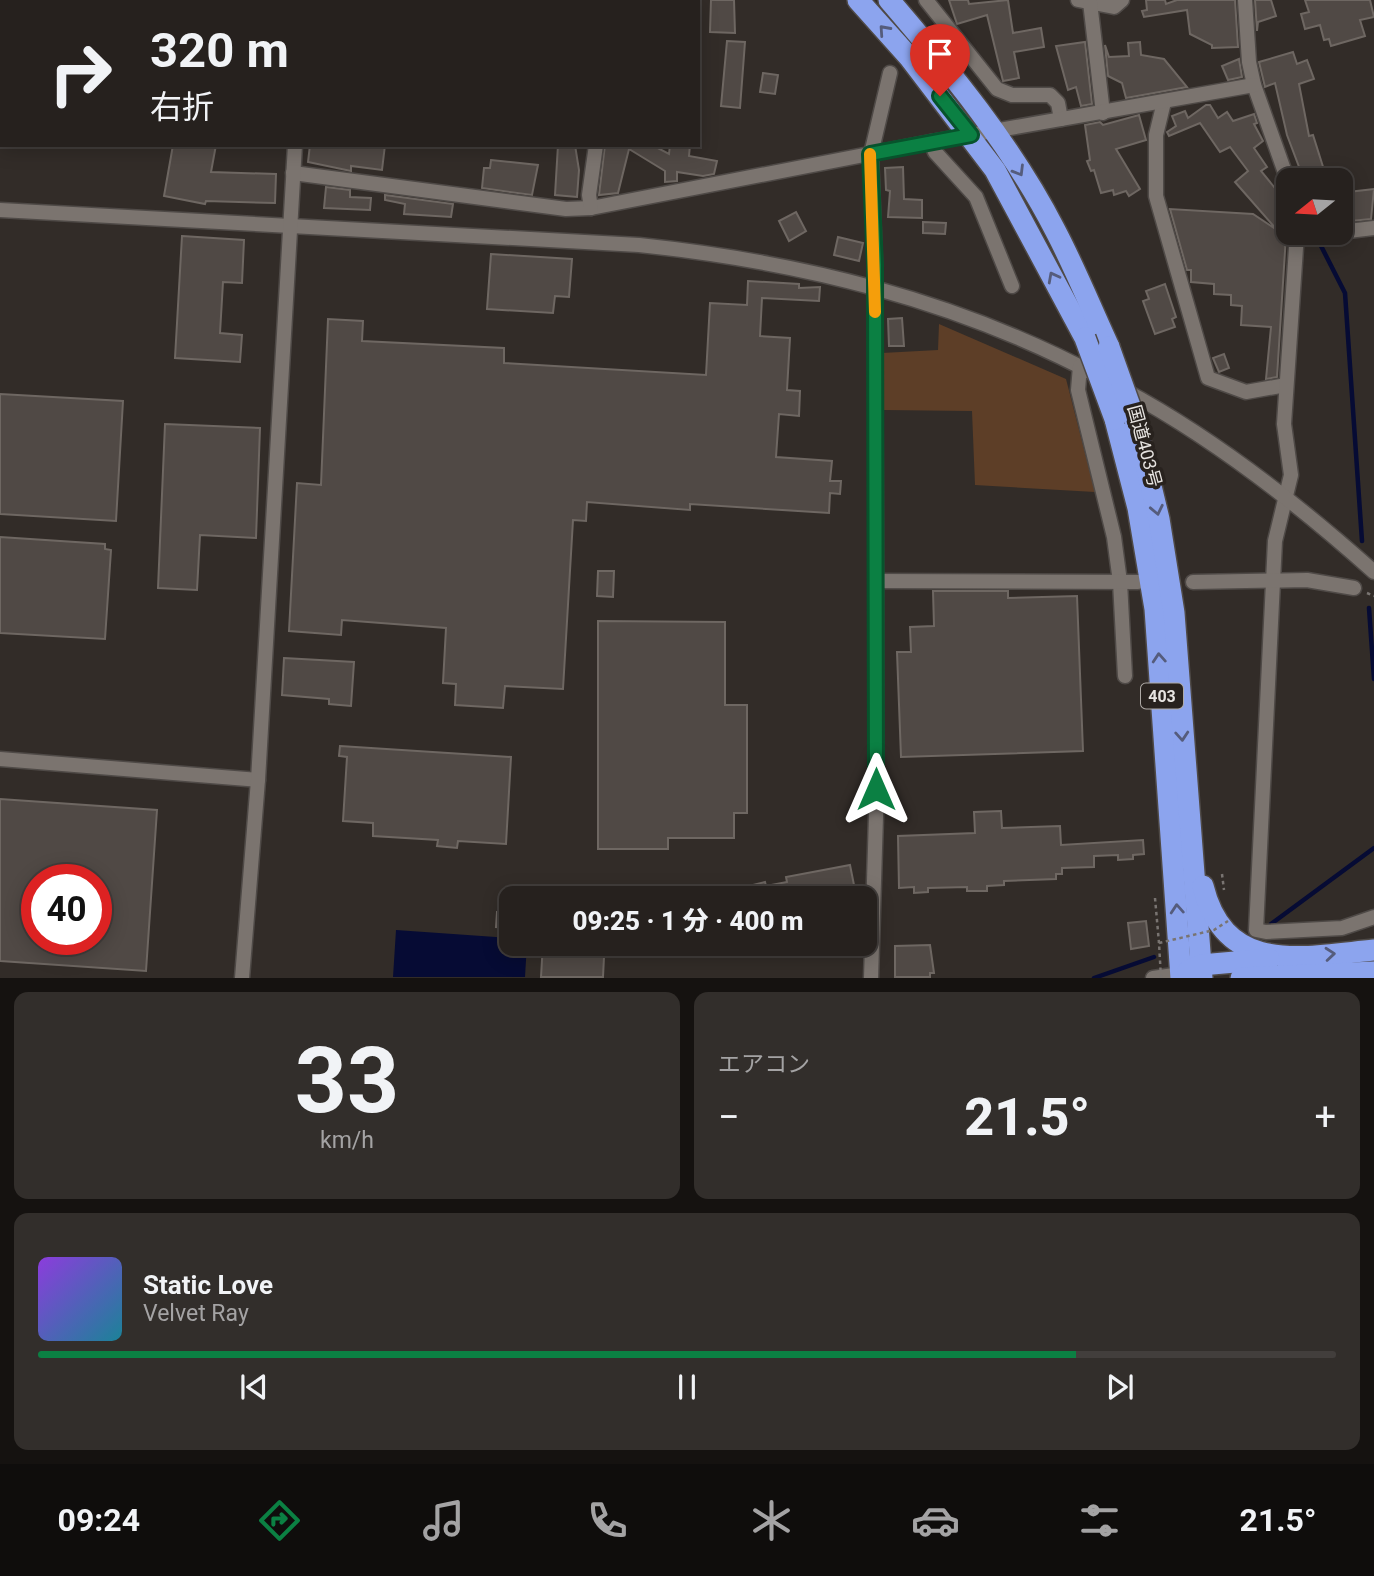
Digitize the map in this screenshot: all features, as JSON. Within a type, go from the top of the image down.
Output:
[{"type":"highway","name":"国道403号","points":[[858,0],[909,57],[996,170],[1125,420],[1159,519],[1174,613],[1191,836],[1186,975]]},
{"type":"highway","name":"国道403号","points":[[889,0],[994,131],[1055,229],[1108,347],[1125,420],[1155,609],[1186,975]]},
{"type":"highway","points":[[1191,836],[1209,906],[1222,930],[1231,939],[1258,952],[1299,957]]},
{"type":"highway","points":[[1186,975],[1299,957],[1374,950]]},
{"type":"highway","points":[[1241,978],[1334,971],[1374,972]]},
{"type":"street","points":[[926,0],[997,89],[1012,94],[1050,95],[1058,103],[1061,119]]},
{"type":"street","points":[[1103,113],[1084,1],[1114,7],[1122,0]]},
{"type":"street","points":[[1245,0],[1249,62],[1254,85],[1283,168]]},
{"type":"street","points":[[871,978],[876,816],[876,581],[875,287],[870,154],[890,73]]},
{"type":"street","points":[[293,173],[566,209],[591,208],[931,142],[1254,85]]},
{"type":"street","points":[[1164,102],[1156,135],[1156,197],[1208,378],[1246,392],[1286,385]]},
{"type":"street","points":[[931,142],[935,152],[976,197],[1013,286]]},
{"type":"street","points":[[242,978],[258,780],[295,147]]},
{"type":"street","points":[[591,208],[596,147]]},
{"type":"street","points":[[0,210],[688,250],[784,265],[875,287],[982,322],[1080,366],[1169,414],[1286,497],[1374,572]]},
{"type":"street","points":[[1353,230],[1374,228]]},
{"type":"street","points":[[1296,245],[1284,424],[1292,464],[1275,541],[1256,930],[1266,932],[1342,928],[1374,917]]},
{"type":"street","points":[[1080,366],[1078,390],[1114,537],[1120,582],[1125,676]]},
{"type":"street","points":[[1193,582],[1307,580],[1354,588]]},
{"type":"street","points":[[876,581],[1138,582]]},
{"type":"street","points":[[0,759],[258,780]]},
{"type":"street","points":[[1153,978],[1186,975]]},
{"type":"path","points":[[1155,898],[1159,943],[1186,975]]},
{"type":"path","points":[[1159,943],[1214,930],[1228,921]]},
{"type":"shaded area","points":[[939,324],[1066,379],[1095,492],[975,485],[972,411],[883,410],[882,353],[938,350]]},
{"type":"shaded area","points":[[396,930],[499,937],[499,956],[526,956],[525,977],[393,977]]},
{"type":"building","points":[[711,0],[734,0],[735,33],[710,32]]},
{"type":"building","points":[[949,0],[968,0],[969,4],[1008,0],[1013,33],[1041,28],[1044,47],[1014,52],[1019,78],[1003,81],[987,15],[957,24]]},
{"type":"building","points":[[1146,0],[1165,0],[1166,4],[1177,0],[1235,0],[1238,47],[1212,48],[1212,45],[1190,34],[1187,10],[1144,17],[1142,11],[1147,10]]},
{"type":"building","points":[[1255,0],[1271,0],[1276,16],[1258,22],[1257,31]]},
{"type":"building","points":[[1305,0],[1370,0],[1374,17],[1360,20],[1365,36],[1331,46],[1329,39],[1324,40],[1320,25],[1305,29],[1301,14],[1309,12]]},
{"type":"building","points":[[727,41],[745,42],[740,108],[721,106]]},
{"type":"building","points":[[1085,42],[1092,104],[1081,106],[1076,87],[1068,90],[1056,46]]},
{"type":"building","points":[[1140,42],[1141,55],[1164,59],[1187,87],[1126,98],[1122,83],[1108,76],[1105,45],[1109,57],[1129,56],[1128,43]]},
{"type":"building","points":[[1293,52],[1297,64],[1307,60],[1314,79],[1299,84],[1309,136],[1313,135],[1323,168],[1299,168],[1287,135],[1275,83],[1265,87],[1259,62]]},
{"type":"building","points":[[1239,59],[1242,77],[1228,80],[1222,66]]},
{"type":"building","points":[[763,73],[778,75],[775,94],[760,92]]},
{"type":"building","points":[[1206,105],[1210,105],[1218,118],[1227,112],[1233,121],[1254,114],[1257,123],[1254,124],[1263,141],[1254,148],[1267,167],[1261,171],[1276,189],[1276,229],[1235,182],[1248,171],[1230,147],[1220,152],[1200,123],[1169,136],[1167,132],[1176,126],[1172,116],[1185,111],[1188,118]]},
{"type":"building","points":[[1139,115],[1146,140],[1116,149],[1140,189],[1129,196],[1126,191],[1114,195],[1113,190],[1101,193],[1094,170],[1091,171],[1087,161],[1090,160],[1085,125],[1100,122],[1103,125]]},
{"type":"building","points":[[173,147],[216,147],[211,172],[276,174],[275,203],[206,201],[205,204],[164,196]]},
{"type":"building","points":[[310,147],[385,147],[382,170],[351,166],[351,171],[308,162]]},
{"type":"building","points":[[558,147],[575,147],[579,170],[577,197],[555,195]]},
{"type":"building","points":[[605,147],[656,147],[669,154],[670,147],[690,147],[689,156],[717,161],[714,174],[703,176],[677,172],[677,181],[665,182],[665,171],[629,149],[618,193],[599,195]]},
{"type":"building","points":[[491,160],[538,165],[532,195],[482,188],[484,168],[490,168]]},
{"type":"building","points":[[903,167],[904,199],[922,200],[922,218],[888,217],[890,191],[886,190],[885,168]]},
{"type":"building","points":[[326,187],[350,190],[350,197],[371,198],[370,210],[324,208]]},
{"type":"building","points":[[1374,189],[1371,219],[1353,221],[1353,191]]},
{"type":"building","points":[[385,195],[453,204],[451,217],[404,214],[405,204],[385,200]]},
{"type":"building","points":[[1170,209],[1253,214],[1276,229],[1276,245],[1285,245],[1277,377],[1266,379],[1271,327],[1241,325],[1242,306],[1231,305],[1231,295],[1214,294],[1214,284],[1191,282],[1191,270],[1187,270]]},
{"type":"building","points":[[796,212],[806,231],[789,241],[779,221]]},
{"type":"building","points":[[923,222],[946,223],[945,234],[923,233]]},
{"type":"building","points":[[182,236],[244,240],[242,283],[223,282],[220,333],[242,335],[240,362],[175,358]]},
{"type":"building","points":[[838,237],[863,243],[859,261],[834,255]]},
{"type":"building","points":[[491,254],[572,259],[569,297],[555,296],[553,313],[487,309]]},
{"type":"building","points":[[748,281],[799,284],[799,288],[820,287],[819,301],[762,298],[760,336],[790,338],[787,390],[800,391],[799,416],[779,414],[776,457],[832,461],[830,481],[841,481],[840,494],[830,493],[829,513],[690,504],[690,510],[587,502],[586,521],[573,520],[563,689],[505,686],[503,708],[455,705],[456,684],[443,683],[446,628],[342,620],[341,635],[289,631],[297,483],[321,485],[328,319],[363,321],[362,341],[504,348],[504,363],[706,375],[710,303],[747,305]]},
{"type":"building","points":[[1165,284],[1176,317],[1172,319],[1175,327],[1155,334],[1143,301],[1149,299],[1146,291]]},
{"type":"building","points":[[902,318],[904,346],[889,346],[888,319]]},
{"type":"building","points":[[1224,354],[1229,368],[1219,372],[1213,358]]},
{"type":"building","points":[[0,394],[123,401],[116,521],[0,514]]},
{"type":"building","points":[[165,424],[260,428],[256,538],[200,535],[197,590],[158,588]]},
{"type":"building","points":[[0,537],[105,544],[105,549],[111,550],[105,639],[0,633]]},
{"type":"building","points":[[598,571],[614,571],[613,597],[597,596]]},
{"type":"building","points":[[933,591],[1008,591],[1008,598],[1077,596],[1083,751],[901,757],[897,652],[911,652],[910,627],[934,626]]},
{"type":"building","points":[[598,621],[725,622],[725,705],[747,705],[747,813],[734,813],[734,838],[668,838],[668,849],[598,849]]},
{"type":"building","points":[[284,658],[354,662],[351,706],[329,704],[329,699],[282,695]]},
{"type":"building","points":[[340,746],[511,757],[506,844],[458,841],[457,848],[437,846],[438,840],[373,836],[373,823],[343,821],[347,757],[339,756]]},
{"type":"building","points":[[0,799],[157,810],[146,971],[0,961]]},
{"type":"building","points":[[1001,811],[1002,828],[1060,826],[1061,845],[1143,840],[1144,854],[1133,855],[1133,859],[1118,860],[1118,855],[1094,856],[1094,867],[1062,868],[1062,874],[1056,874],[1056,879],[1004,881],[1004,885],[987,886],[987,891],[967,891],[967,887],[928,888],[928,892],[914,893],[914,887],[899,888],[898,836],[975,833],[974,812]]},
{"type":"building","points":[[850,865],[854,886],[766,886],[787,882],[786,877]]},
{"type":"building","points":[[765,882],[766,886],[749,886]]},
{"type":"building","points":[[497,912],[499,912],[499,927],[496,927]]},
{"type":"building","points":[[1146,921],[1149,946],[1131,949],[1128,923]]},
{"type":"building","points":[[930,945],[934,973],[930,973],[930,977],[895,977],[895,946]]},
{"type":"building","points":[[542,956],[605,956],[603,977],[541,977]]},
{"type":"waterway","points":[[1321,245],[1345,293],[1362,541]]},
{"type":"waterway","points":[[1369,608],[1374,679]]},
{"type":"waterway","points":[[1271,924],[1374,848]]},
{"type":"waterway","points":[[1094,978],[1154,957]]},
{"type":"slow traffic","points":[[870,154],[875,227],[875,312]]},
{"type":"route","points":[[876,789],[875,227],[870,154],[971,135],[940,96]]}]
